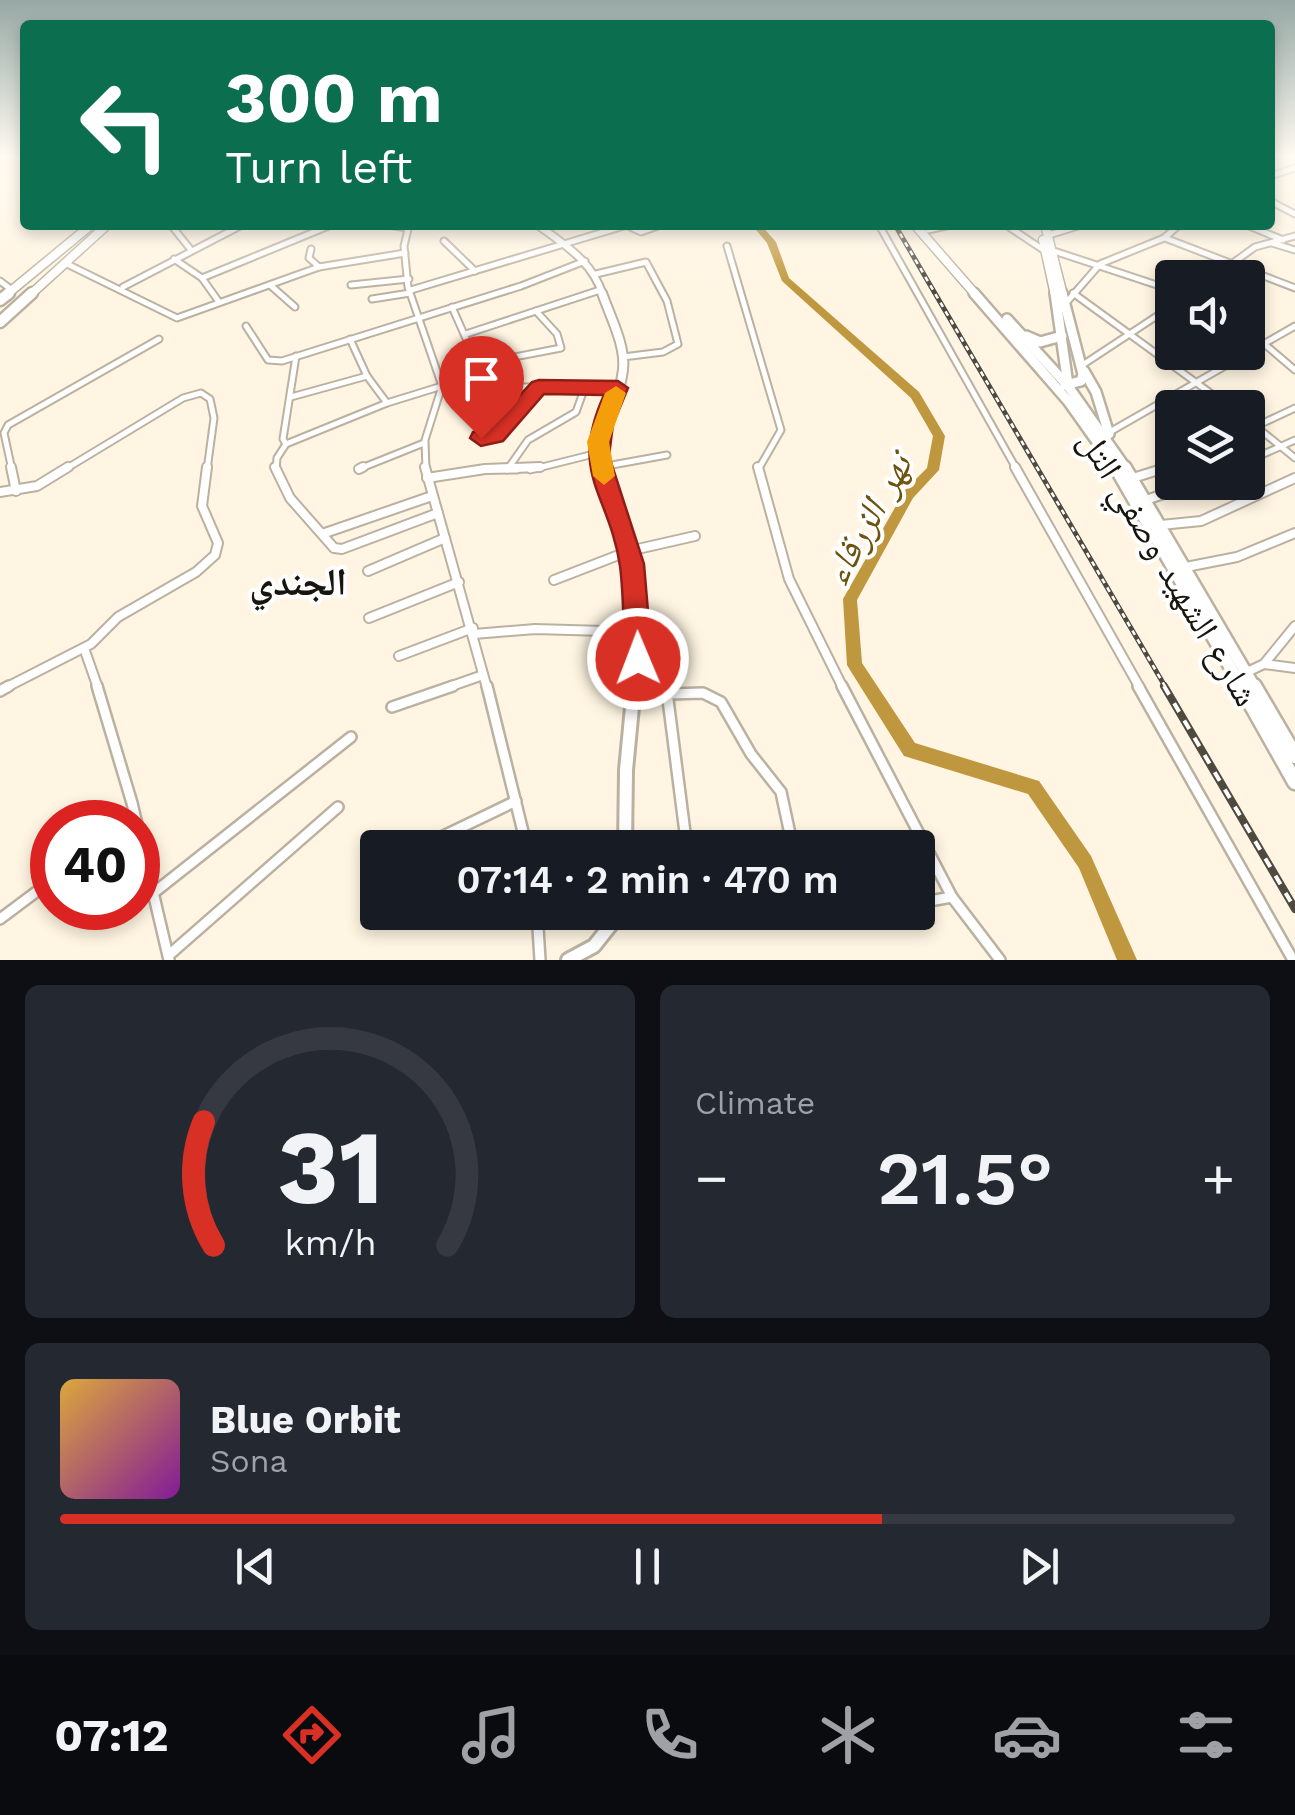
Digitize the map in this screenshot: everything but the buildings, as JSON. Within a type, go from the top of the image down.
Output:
[{"type":"highway","points":[[0,300],[78,230]]},
{"type":"highway","points":[[65,244],[90,230]]},
{"type":"highway","points":[[0,322],[92,230]]},
{"type":"main road","name":"شارع الشهيد وصفي التل","points":[[919,230],[1068,401],[1130,488],[1295,782]]},
{"type":"main road","name":"شارع الشهيد وصفي التل","points":[[928,230],[1068,386],[1110,439],[1295,756]]},
{"type":"main road","points":[[1045,230],[1082,367],[1082,381],[1068,386],[1050,380]]},
{"type":"main road","points":[[1050,251],[1068,401]]},
{"type":"main road","points":[[1018,331],[1040,342],[1062,336]]},
{"type":"main road","points":[[1082,367],[1096,392],[1110,439]]},
{"type":"street","points":[[175,230],[191,250]]},
{"type":"street","points":[[122,288],[232,230]]},
{"type":"street","points":[[202,278],[319,230]]},
{"type":"street","points":[[408,230],[405,252],[415,319],[442,386],[424,443],[427,478],[474,631],[523,830]]},
{"type":"street","points":[[545,230],[586,261],[596,274],[623,356],[618,388],[602,424],[598,452],[629,551],[639,632],[626,770],[626,830]]},
{"type":"street","points":[[372,299],[410,292],[610,230]]},
{"type":"street","points":[[881,230],[1293,960]]},
{"type":"street","points":[[1014,230],[1050,251],[1155,284]]},
{"type":"street","points":[[1066,303],[1100,264],[1164,238],[1173,230]]},
{"type":"street","points":[[1259,230],[1284,240]]},
{"type":"street","points":[[1237,260],[1255,247],[1295,236]]},
{"type":"street","points":[[1164,238],[1221,260]]},
{"type":"street","points":[[444,241],[475,271]]},
{"type":"street","points":[[1272,243],[1295,250]]},
{"type":"street","points":[[727,246],[780,424],[780,434],[758,468],[790,578],[952,898],[1000,960]]},
{"type":"street","points":[[310,248],[308,258],[318,267]]},
{"type":"street","points":[[64,262],[178,318],[318,267],[405,252]]},
{"type":"street","points":[[174,259],[202,278],[220,303]]},
{"type":"street","points":[[246,326],[268,360],[296,356],[586,261]]},
{"type":"street","points":[[596,274],[646,262],[658,278],[678,337],[678,344],[670,350],[623,356]]},
{"type":"street","points":[[1265,277],[1295,288]]},
{"type":"street","points":[[351,285],[409,278]]},
{"type":"street","points":[[0,281],[12,290]]},
{"type":"street","points":[[270,284],[295,307]]},
{"type":"street","points":[[466,334],[600,290]]},
{"type":"street","points":[[1073,293],[1208,390]]},
{"type":"street","points":[[452,307],[486,386]]},
{"type":"street","points":[[478,364],[562,348],[556,334],[536,311]]},
{"type":"street","points":[[1082,367],[1155,317]]},
{"type":"street","points":[[1295,326],[1265,344],[1295,370]]},
{"type":"street","points":[[350,338],[368,376],[387,403]]},
{"type":"street","points":[[16,491],[5,428],[159,339]]},
{"type":"street","points":[[1079,353],[1102,355]]},
{"type":"street","points":[[1283,360],[1295,354]]},
{"type":"street","points":[[286,444],[283,438],[296,356]]},
{"type":"street","points":[[1110,439],[1219,370]]},
{"type":"street","points":[[290,397],[368,376]]},
{"type":"street","points":[[438,513],[342,549],[334,548],[289,495],[276,472],[276,460],[286,444],[387,403],[442,386],[618,388]]},
{"type":"street","points":[[481,438],[496,436],[539,387]]},
{"type":"street","points":[[507,470],[525,438],[576,412],[585,388]]},
{"type":"street","points":[[0,492],[37,486],[183,398],[201,392],[210,399],[214,418],[202,506],[218,543],[215,555],[196,572],[118,617],[84,648],[42,666],[0,691]]},
{"type":"street","points":[[1265,422],[1295,408]]},
{"type":"street","points":[[1265,437],[1295,458]]},
{"type":"street","points":[[1265,453],[1295,440]]},
{"type":"street","points":[[359,469],[424,443]]},
{"type":"street","points":[[427,478],[530,470],[598,452]]},
{"type":"street","points":[[601,468],[667,455]]},
{"type":"street","points":[[1133,478],[1155,471]]},
{"type":"street","points":[[1160,525],[1200,521],[1293,482]]},
{"type":"street","points":[[322,534],[432,496]]},
{"type":"street","points":[[1146,500],[1155,497]]},
{"type":"street","points":[[1184,567],[1237,557],[1295,532]]},
{"type":"street","points":[[554,580],[629,551],[695,536]]},
{"type":"street","points":[[368,571],[446,538]]},
{"type":"street","points":[[368,618],[459,582]]},
{"type":"street","points":[[399,656],[474,631],[533,626],[570,632],[639,632]]},
{"type":"street","points":[[1246,672],[1264,664],[1295,626]]},
{"type":"street","points":[[84,648],[118,744],[130,800]]},
{"type":"street","points":[[1264,664],[1295,668]]},
{"type":"street","points":[[392,707],[483,675]]},
{"type":"street","points":[[667,692],[685,830]]},
{"type":"street","points":[[635,695],[703,693],[721,702],[751,754],[781,792],[789,830]]},
{"type":"street","points":[[160,888],[351,737]]},
{"type":"street","points":[[455,830],[516,800]]},
{"type":"street","points":[[169,958],[338,807]]},
{"type":"street","points":[[0,919],[30,896]]},
{"type":"street","points":[[935,900],[952,898]]},
{"type":"street","points":[[160,912],[169,958]]},
{"type":"street","points":[[538,930],[540,960]]},
{"type":"street","points":[[568,960],[594,946],[607,930]]},
{"type":"waterway","name":"نهر الزرقاء","points":[[760,230],[771,242],[785,279],[915,395],[939,436],[933,470],[909,494],[850,599],[855,665],[910,750],[1033,787],[1085,862],[1127,960]]},
{"type":"railway","points":[[898,230],[1166,688]]},
{"type":"railway","points":[[1164,686],[1295,909]]},
{"type":"slow traffic","points":[[604,476],[598,442],[616,393]]},
{"type":"district","name":"الجندي","points":[[298,582]]},
{"type":"route","points":[[481,438],[496,436],[539,387],[618,388],[602,424],[598,456],[632,564],[639,627],[638,659]]}]
